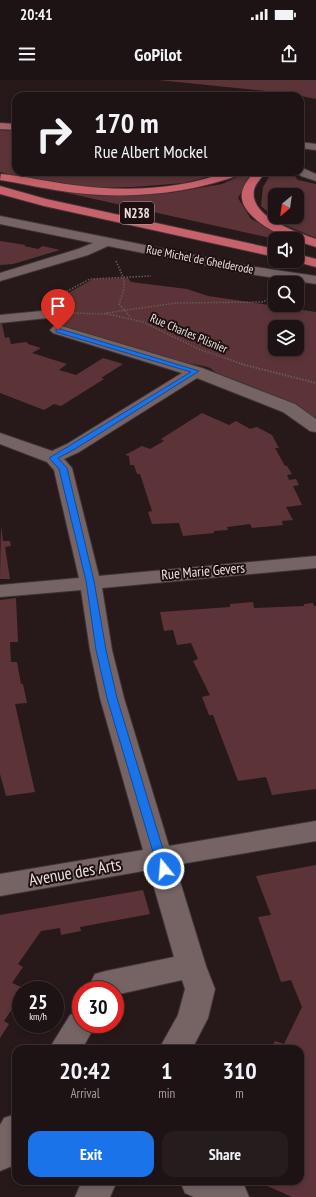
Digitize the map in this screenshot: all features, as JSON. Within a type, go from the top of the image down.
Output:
[{"type":"highway","points":[[0,177],[76,189],[131,192],[191,185],[227,176]]},
{"type":"highway","points":[[257,176],[247,192],[248,201],[254,212],[262,219],[280,229],[316,243]]},
{"type":"highway","name":"N238","points":[[0,181],[268,242]]},
{"type":"highway","name":"N238","points":[[0,190],[44,202],[268,251]]},
{"type":"highway","points":[[0,195],[44,202]]},
{"type":"highway","points":[[304,250],[316,253]]},
{"type":"highway","points":[[304,260],[316,263]]},
{"type":"main road","points":[[0,120],[12,121]]},
{"type":"main road","points":[[0,126],[12,127]]},
{"type":"street","points":[[304,146],[316,147]]},
{"type":"street","points":[[304,149],[316,150]]},
{"type":"street","points":[[304,172],[305,174],[316,178]]},
{"type":"street","name":"Rue Michel de Ghelderode","points":[[0,220],[110,247],[316,280]]},
{"type":"street","points":[[0,277],[83,252],[110,247]]},
{"type":"street","points":[[0,318],[52,314]]},
{"type":"street","points":[[58,330],[196,371],[289,408],[316,427]]},
{"type":"street","points":[[53,458],[73,448],[196,371]]},
{"type":"street","points":[[0,438],[53,458],[63,468],[90,581],[101,650],[112,698],[161,858],[191,966],[200,989],[193,1018],[177,1045]]},
{"type":"street","name":"Rue Marie Gevers","points":[[0,591],[90,581],[316,562]]},
{"type":"street","name":"Avenue des Arts","points":[[0,885],[316,831]]},
{"type":"street","points":[[116,981],[191,966]]},
{"type":"street","points":[[68,1045],[76,1033]]},
{"type":"street","points":[[0,1155],[12,1136]]},
{"type":"street","points":[[92,1197],[98,1185]]},
{"type":"street","points":[[206,1185],[232,1197]]},
{"type":"path","points":[[110,247],[125,282],[119,304],[132,318]]},
{"type":"path","points":[[52,314],[50,300],[90,279],[122,276],[151,276]]},
{"type":"path","points":[[102,313],[176,303],[263,302],[268,299]]},
{"type":"path","name":"Rue Charles Plisnier","points":[[52,314],[102,313],[132,318],[166,332],[191,346],[221,358],[316,383]]},
{"type":"shaded area","points":[[158,80],[316,80],[316,99],[304,97],[304,92],[276,92]]},
{"type":"shaded area","points":[[0,130],[12,131],[12,175],[0,172]]},
{"type":"shaded area","points":[[16,176],[211,176],[184,183],[94,188]]},
{"type":"shaded area","points":[[239,176],[250,176],[238,198],[251,219],[278,232],[268,232],[268,237],[40,187],[117,195],[170,193],[222,184]]},
{"type":"shaded area","points":[[270,176],[294,176],[298,180],[316,184],[316,238],[282,224],[304,224],[304,188],[268,188],[268,212],[261,206],[263,187]]},
{"type":"shaded area","points":[[0,241],[26,245],[24,246],[38,249],[43,246],[60,250],[13,264],[0,265]]},
{"type":"shaded area","points":[[128,278],[131,282],[187,289],[208,296],[268,305],[268,312],[304,312],[304,310],[316,312],[316,422],[223,378],[210,368],[176,361],[61,328],[52,302],[93,279]]},
{"type":"shaded area","points":[[0,324],[2,324],[5,338],[9,337],[11,344],[27,342],[28,344],[41,348],[32,353],[67,364],[59,370],[76,375],[103,358],[123,364],[101,378],[104,379],[61,406],[54,404],[44,410],[0,393]]},
{"type":"shaded area","points":[[202,413],[229,425],[236,421],[250,429],[257,427],[272,435],[279,448],[275,448],[285,466],[287,466],[292,474],[287,475],[289,480],[296,479],[299,485],[293,486],[302,505],[286,507],[293,520],[282,521],[283,525],[252,528],[250,524],[227,527],[228,530],[214,531],[214,533],[183,536],[179,523],[152,524],[148,512],[152,511],[140,474],[137,474],[134,465],[130,465],[129,456],[125,455],[142,446],[150,449],[164,441],[161,439]]},
{"type":"shaded area","points":[[1,526],[3,541],[10,541],[11,546],[5,547],[10,579],[0,579]]},
{"type":"shaded area","points":[[16,598],[18,642],[10,642],[11,662],[17,662],[21,684],[23,684],[27,703],[15,704],[35,792],[6,796],[0,774],[0,600]]},
{"type":"shaded area","points":[[253,602],[254,608],[304,606],[304,604],[313,603],[314,606],[316,606],[316,789],[272,795],[266,777],[238,781],[213,715],[209,715],[202,697],[210,695],[193,661],[198,659],[191,643],[177,645],[173,630],[164,631],[160,612],[230,607],[230,604]]},
{"type":"shaded area","points":[[316,865],[316,1197],[292,1197],[265,1185],[304,1185],[304,1045],[273,1045],[275,1041],[284,1044],[302,1007],[291,980],[281,982],[258,917],[271,915],[256,876]]},
{"type":"shaded area","points":[[143,890],[150,914],[80,927],[81,931],[61,935],[60,928],[41,931],[18,964],[23,967],[12,981],[12,1009],[4,1021],[9,1024],[0,1038],[0,915]]},
{"type":"route","points":[[58,330],[196,371],[73,448],[53,458],[63,468],[90,581],[101,650],[112,698],[164,869]]}]
